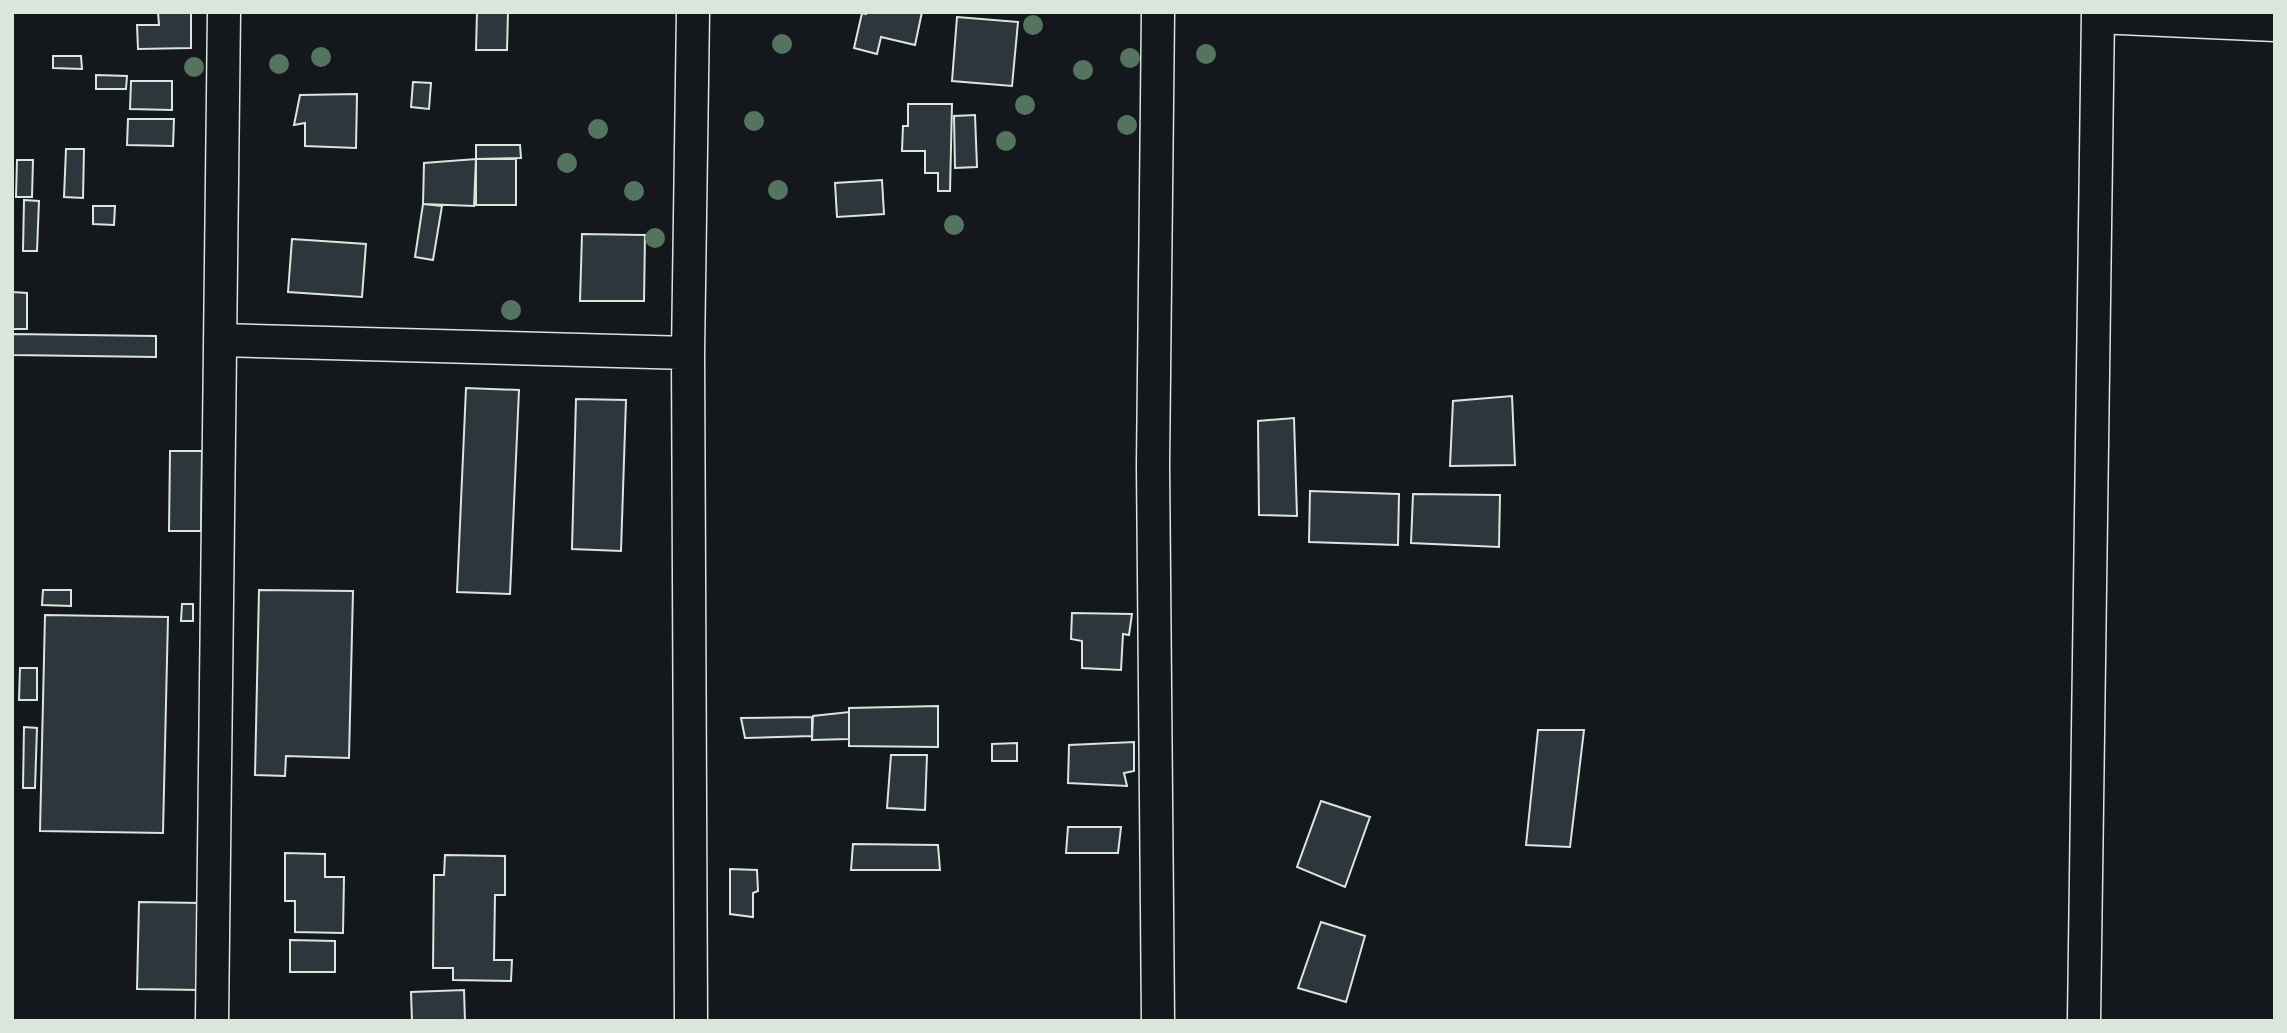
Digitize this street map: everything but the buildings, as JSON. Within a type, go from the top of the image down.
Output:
[{"type":"street","points":[[212,1021],[224,12]]},
{"type":"street","points":[[691,1021],[688,353],[693,12]]},
{"type":"street","points":[[1158,12],[1153,465],[1158,1021]]},
{"type":"street","points":[[2084,1021],[2098,15],[2275,25]]},
{"type":"street","points":[[220,340],[688,353]]}]
